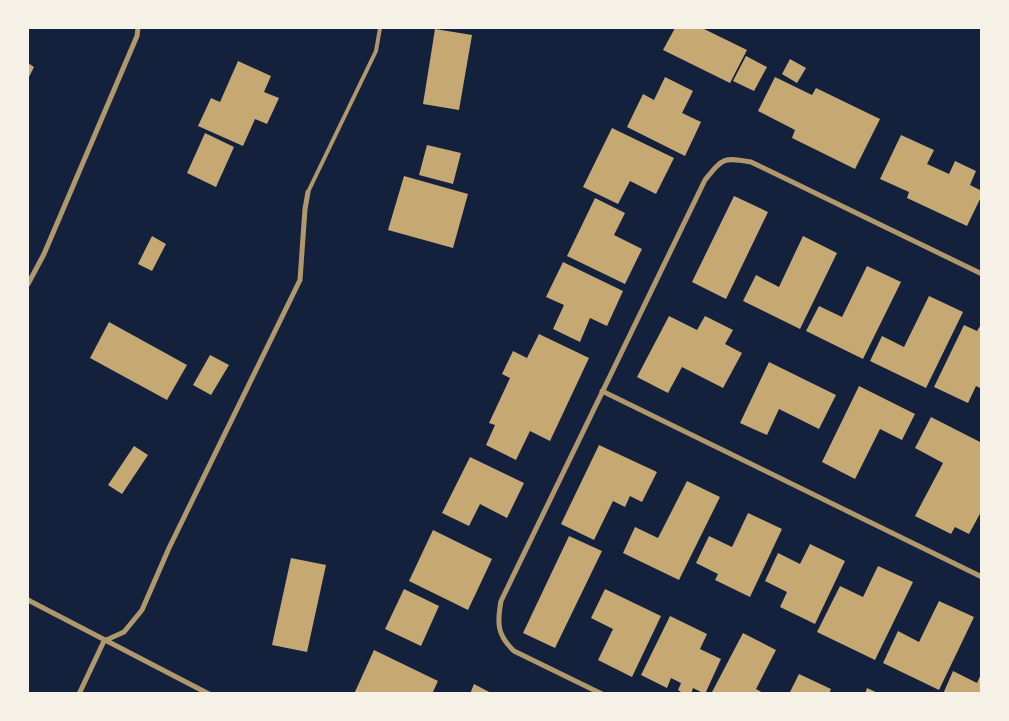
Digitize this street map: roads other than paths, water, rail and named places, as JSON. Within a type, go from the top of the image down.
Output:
[{"type":"street","points":[[28,284],[44,254],[137,36],[138,28]]},
{"type":"street","points":[[602,694],[514,651],[503,640],[500,630],[498,619],[501,601],[705,180],[722,160],[729,158],[751,162],[982,274]]},
{"type":"street","points":[[79,694],[104,641],[124,632],[142,610],[169,548],[300,280],[308,192]]},
{"type":"street","points":[[602,391],[982,577]]},
{"type":"street","points":[[28,600],[104,641],[210,694]]},
{"type":"lane","points":[[308,192],[376,51],[380,28]]}]
